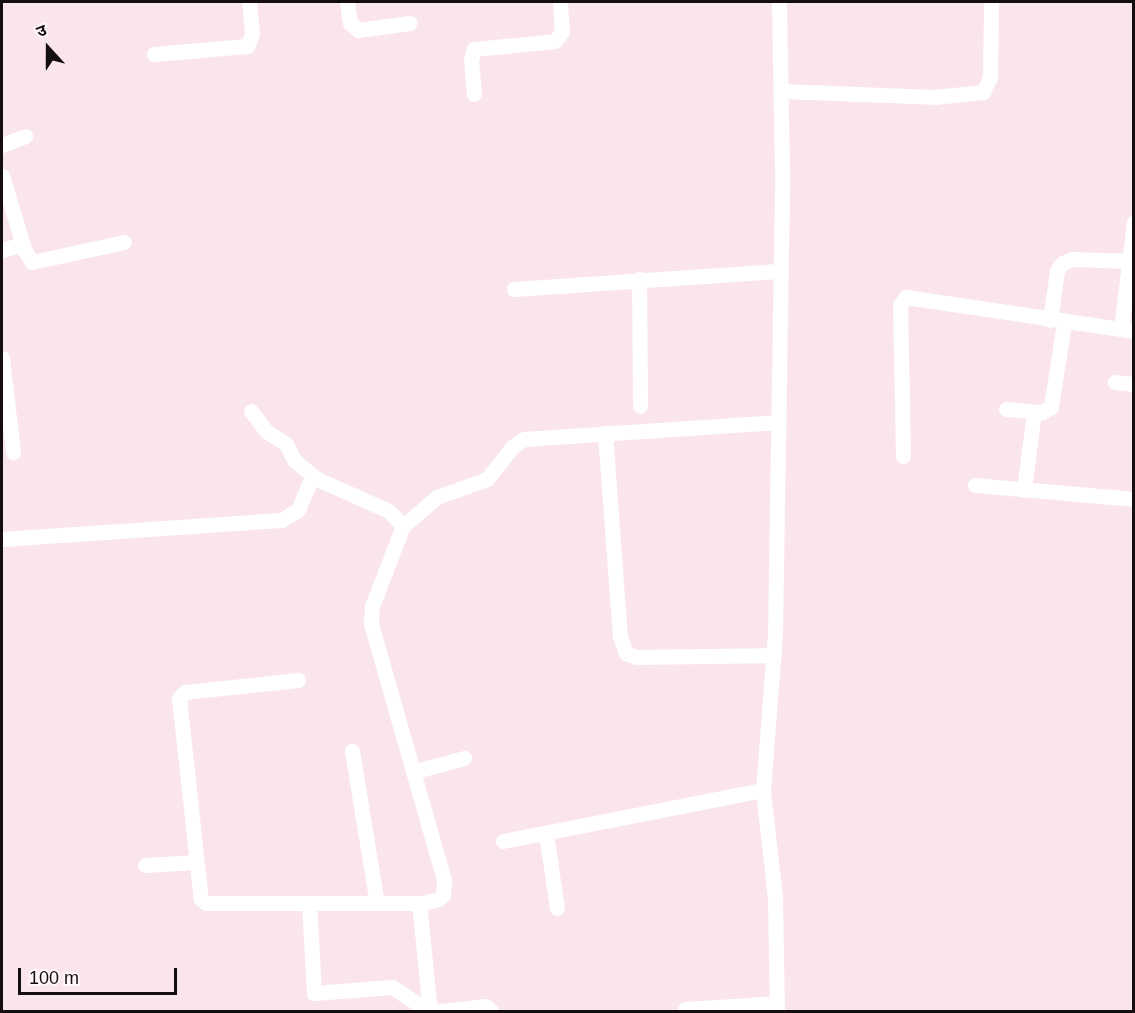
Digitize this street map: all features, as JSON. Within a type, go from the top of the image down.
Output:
[{"type":"street","points":[[154,54],[247,46],[252,34],[249,2]]},
{"type":"street","points":[[347,2],[350,23],[358,30],[410,23]]},
{"type":"street","points":[[474,94],[471,60],[474,50],[555,41],[562,32],[560,2]]},
{"type":"street","points":[[685,1009],[777,1007],[775,897],[763,790],[774,655],[780,271],[779,2]]},
{"type":"street","points":[[781,91],[934,97],[983,92],[990,77],[991,2]]},
{"type":"street","points":[[2,145],[26,136]]},
{"type":"street","points":[[2,176],[22,244],[29,259],[36,262],[124,242]]},
{"type":"street","points":[[903,456],[902,301],[914,296],[925,297],[1057,322],[1127,330],[1129,261],[1134,222]]},
{"type":"street","points":[[2,250],[22,244]]},
{"type":"street","points":[[1006,409],[1042,412],[1051,407],[1057,322],[1057,271],[1062,263],[1073,259],[1129,261]]},
{"type":"street","points":[[514,289],[780,271]]},
{"type":"street","points":[[639,279],[640,406]]},
{"type":"street","points":[[2,358],[14,452]]},
{"type":"street","points":[[1115,382],[1134,384]]},
{"type":"street","points":[[251,411],[266,430],[286,444],[294,460],[317,479],[389,511],[403,526]]},
{"type":"street","points":[[1024,490],[1034,412]]},
{"type":"street","points":[[298,680],[184,692],[179,698],[200,895],[206,903],[419,903],[438,899],[445,888],[416,771],[374,639],[370,613],[403,526],[437,497],[487,479],[518,442],[532,437],[778,422]]},
{"type":"street","points":[[605,433],[620,636],[626,653],[636,657],[774,655]]},
{"type":"street","points":[[2,539],[281,520],[298,510],[310,482],[317,479]]},
{"type":"street","points":[[975,485],[1134,499]]},
{"type":"street","points":[[352,751],[377,903]]},
{"type":"street","points":[[416,771],[464,758]]},
{"type":"street","points":[[502,841],[763,790]]},
{"type":"street","points":[[546,833],[557,908]]},
{"type":"street","points":[[145,865],[196,862]]},
{"type":"street","points":[[309,903],[314,993],[386,987],[431,1010],[486,1006],[492,1011]]},
{"type":"street","points":[[419,903],[431,1010]]}]
